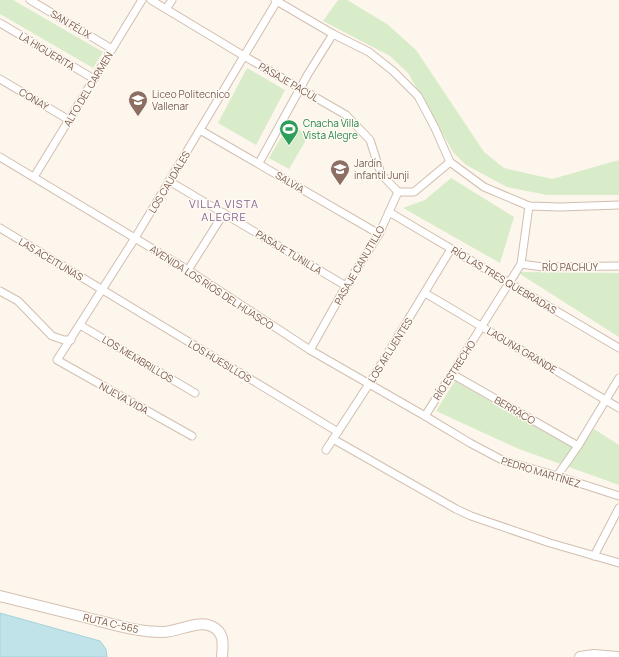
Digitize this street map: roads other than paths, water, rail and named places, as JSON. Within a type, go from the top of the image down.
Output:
[{"type":"main road","name":"RUTA C-565","points":[[0,596],[139,631],[165,632],[202,624],[209,625],[221,634],[223,642],[222,657]]},
{"type":"main road","points":[[580,657],[594,655],[616,657]]},
{"type":"street","name":"SAN FÉLIX","points":[[30,0],[112,49]]},
{"type":"street","name":"ALTO DEL CARMEN","points":[[34,177],[142,0]]},
{"type":"street","name":"PASAJE PACUL","points":[[151,0],[346,115],[370,140],[381,174],[398,192]]},
{"type":"street","points":[[166,9],[172,0]]},
{"type":"street","points":[[276,0],[332,34],[369,52],[394,71],[418,96],[435,128],[450,162],[484,187],[529,206],[560,207],[619,205]]},
{"type":"street","name":"LOS CAUDALES","points":[[57,360],[135,238],[276,0]]},
{"type":"street","name":"LA HIGUERITA","points":[[0,23],[94,79]]},
{"type":"street","points":[[259,163],[300,88],[332,34]]},
{"type":"street","name":"CONAY","points":[[0,79],[69,120]]},
{"type":"street","name":"SALVIA","points":[[200,130],[379,234]]},
{"type":"street","name":"AVENIDA LOS RÍOS DEL HUASCO","points":[[0,157],[188,270],[310,350],[425,416]]},
{"type":"street","points":[[398,192],[414,192],[450,162]]},
{"type":"street","name":"PASAJE TUNILLA","points":[[169,181],[346,286]]},
{"type":"street","name":"PASAJE CANUTILLO","points":[[310,350],[346,286],[379,234],[398,192]]},
{"type":"street","points":[[508,283],[521,264],[529,206]]},
{"type":"street","name":"RÍO LAS TRES QUEBRADAS","points":[[389,212],[619,348]]},
{"type":"street","points":[[188,270],[224,213]]},
{"type":"street","name":"LAS ACEITUNAS","points":[[0,228],[102,290]]},
{"type":"street","name":"LOS AFLUENTES","points":[[326,450],[369,384],[451,249]]},
{"type":"street","name":"RÍO PACHUY","points":[[521,264],[543,268],[619,266]]},
{"type":"street","name":"RÍO ESTRECHO","points":[[425,416],[508,283]]},
{"type":"street","points":[[0,290],[18,301],[52,336],[64,340],[71,340]]},
{"type":"street","name":"LOS HUESILLOS","points":[[102,290],[338,432]]},
{"type":"street","name":"LAGUNA GRANDE","points":[[425,293],[619,408]]},
{"type":"street","name":"LOS MEMBRILLOS","points":[[80,325],[195,393]]},
{"type":"street","name":"NUEVA VIDA","points":[[57,360],[192,436]]},
{"type":"street","name":"BERRACO","points":[[452,374],[578,446]]},
{"type":"street","points":[[557,476],[578,446],[619,378]]},
{"type":"street","name":"PEDRO MARTÍNEZ","points":[[425,416],[470,444],[502,460],[619,496]]},
{"type":"street","points":[[333,439],[471,516],[550,543],[619,563]]},
{"type":"street","points":[[594,556],[619,508]]},
{"type":"water","points":[[0,613],[100,641],[106,649],[107,657],[0,657]]},
{"type":"place","name":"Liceo Politecnico Vallenar","points":[[138,117]]},
{"type":"place","name":"Cnacha Villa Vista Alegre","points":[[289,146]]},
{"type":"place","name":"Jardín infantil Junji","points":[[340,186]]},
{"type":"district","name":"VILLA VISTA ALEGRE","points":[[224,210]]}]
